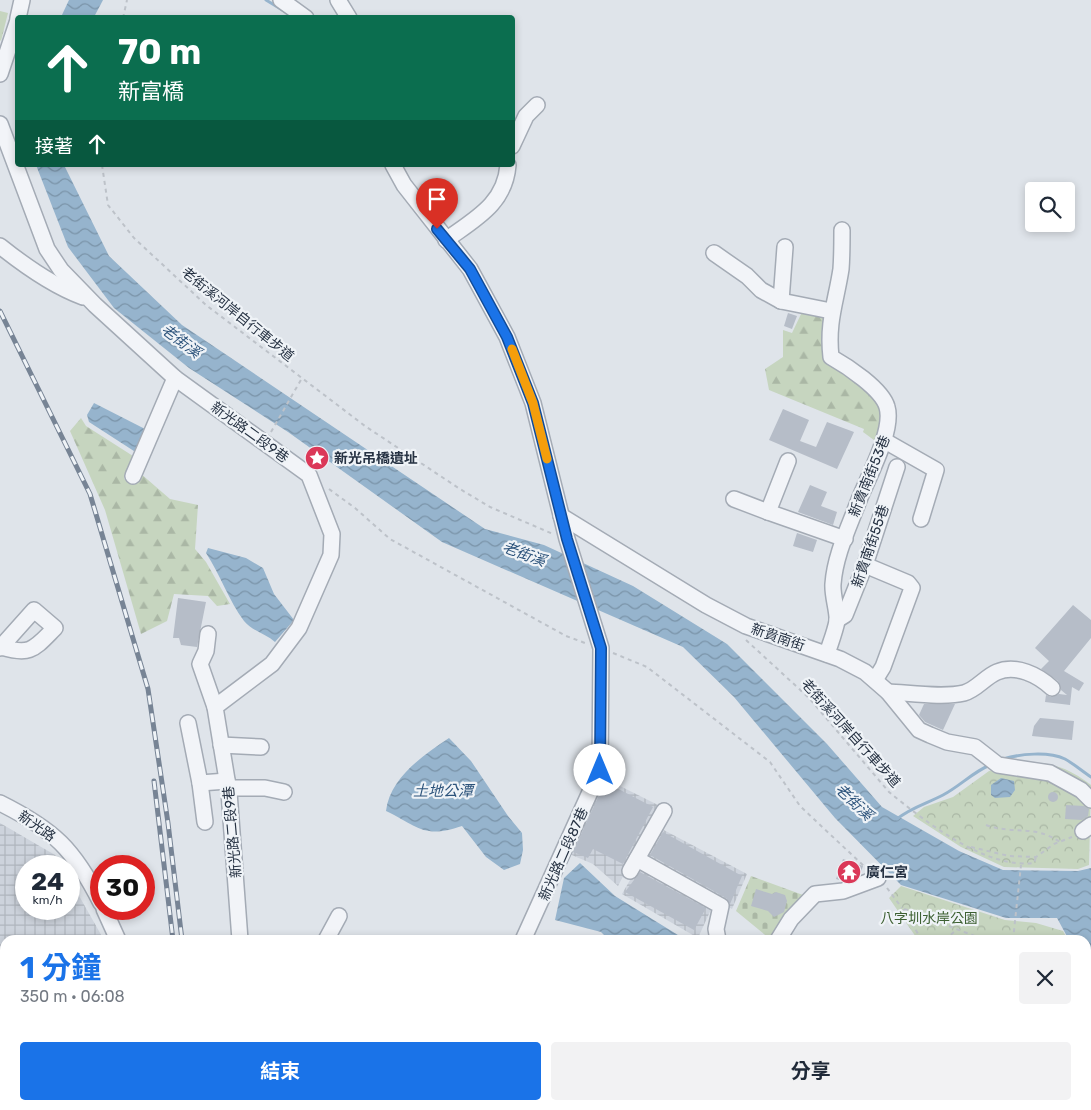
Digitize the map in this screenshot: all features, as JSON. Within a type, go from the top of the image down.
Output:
[{"type":"street","points":[[19,15],[22,0]]},
{"type":"street","points":[[281,0],[302,15]]},
{"type":"street","points":[[338,0],[347,15]]},
{"type":"street","points":[[0,74],[15,28]]},
{"type":"street","points":[[515,140],[526,116],[538,105]]},
{"type":"street","name":"新光路二段9巷","points":[[0,124],[15,164]]},
{"type":"street","name":"新光路二段9巷","points":[[16,167],[47,249],[61,270],[89,299],[175,378],[309,474],[332,534],[331,556],[299,628],[272,664],[215,707],[228,784],[240,935]]},
{"type":"street","name":"新光路二段87巷","points":[[394,167],[404,186],[470,269],[507,337],[533,403],[561,516],[561,537],[601,648],[600,770],[533,933]]},
{"type":"street","points":[[446,240],[486,211],[507,181],[508,167]]},
{"type":"street","name":"新貴南街53巷","points":[[827,654],[837,620],[834,608],[833,584],[838,559],[871,469],[887,435],[887,407],[876,390],[844,364],[831,357],[829,339],[831,311],[841,268],[842,230]]},
{"type":"street","points":[[0,246],[18,260],[69,292],[89,299]]},
{"type":"street","points":[[781,301],[785,247]]},
{"type":"street","points":[[714,253],[747,276],[761,290],[781,301],[831,311]]},
{"type":"street","points":[[133,476],[175,378]]},
{"type":"street","points":[[884,441],[936,470],[921,518]]},
{"type":"street","points":[[768,512],[788,461]]},
{"type":"street","name":"新貴南街55巷","points":[[837,620],[845,615],[865,565],[897,467]]},
{"type":"street","points":[[734,498],[845,539]]},
{"type":"street","name":"新貴南街","points":[[561,516],[706,606],[746,626],[827,654],[865,672],[888,692],[919,730],[947,742],[975,747],[994,761],[1050,773],[1081,790],[1091,800]]},
{"type":"street","points":[[865,565],[908,583],[912,588],[883,667],[874,680]]},
{"type":"street","points":[[208,634],[206,651],[200,664],[215,707]]},
{"type":"street","points":[[888,692],[965,693],[996,672],[1010,669],[1034,676],[1052,688]]},
{"type":"street","points":[[188,722],[205,822]]},
{"type":"street","points":[[222,745],[261,747]]},
{"type":"street","points":[[200,784],[228,784],[284,792]]},
{"type":"street","name":"新光路","points":[[0,803],[44,828],[70,850],[90,881]]},
{"type":"street","points":[[664,811],[634,865],[721,906],[716,929],[717,935]]},
{"type":"street","points":[[781,935],[791,919],[815,894],[843,891],[878,878]]},
{"type":"street","points":[[329,935],[339,916]]},
{"type":"street","points":[[109,920],[116,935]]},
{"type":"path","points":[[124,15],[127,0]]},
{"type":"path","name":"老街溪河岸自行車步道","points":[[102,167],[108,205],[134,238],[206,305],[365,426],[460,489],[490,507],[561,537]]},
{"type":"path","name":"老街溪河岸自行車步道","points":[[270,434],[302,378]]},
{"type":"path","name":"老街溪河岸自行車步道","points":[[742,636],[809,698],[889,792],[966,846]]},
{"type":"path","points":[[986,825],[1007,830],[1034,830],[1060,842]]},
{"type":"path","points":[[966,846],[1009,856],[1036,856],[1087,828]]},
{"type":"path","points":[[966,846],[997,860],[1021,865],[1034,864],[1036,856]]},
{"type":"path","points":[[1014,935],[1021,865]]},
{"type":"path","points":[[878,878],[902,908],[919,935]]},
{"type":"path","points":[[902,908],[970,935]]},
{"type":"path","points":[[950,935],[956,930]]},
{"type":"shaded area","points":[[602,777],[660,806],[618,886],[593,864],[567,853]]},
{"type":"shaded area","points":[[0,823],[55,855],[15,855],[15,920],[80,920],[80,897],[90,915],[90,920],[93,920],[101,935],[0,935]]},
{"type":"shaded area","points":[[660,828],[747,874],[732,909],[643,858]]},
{"type":"shaded area","points":[[639,864],[713,905],[699,935],[693,935],[622,894]]},
{"type":"green space","points":[[0,11],[8,13],[1,41],[0,40]]},
{"type":"green space","points":[[802,312],[823,314],[824,358],[859,382],[867,389],[879,406],[881,426],[878,443],[863,432],[864,429],[769,390],[765,369],[783,357],[783,330],[792,333]]},
{"type":"green space","points":[[81,418],[86,426],[133,456],[124,479],[134,485],[140,473],[170,499],[198,505],[195,549],[206,562],[230,604],[217,606],[208,596],[174,594],[167,621],[141,634],[105,510],[70,431]]},
{"type":"green space","points":[[1019,762],[1057,766],[1074,773],[1091,785],[1089,865],[1078,869],[1004,867],[961,847],[913,816],[924,807],[953,797],[989,771]]},
{"type":"green space","points":[[751,876],[803,895],[784,916],[772,935],[765,935],[736,911]]},
{"type":"green space","name":"八字圳水岸公園","points":[[901,886],[1005,920],[1036,923],[1063,931],[1065,935],[915,935],[889,898]]},
{"type":"water","points":[[69,0],[103,0],[95,15],[62,15]]},
{"type":"water","name":"老街溪","points":[[37,167],[65,167],[109,256],[182,325],[485,529],[544,545],[633,586],[727,644],[827,744],[882,807],[959,851],[1003,870],[1078,871],[1091,868],[1091,935],[1066,935],[1057,918],[1006,918],[901,885],[835,818],[734,697],[683,647],[442,542],[288,432],[189,368],[114,308],[68,247]]},
{"type":"water","points":[[94,403],[147,430],[137,453],[89,422],[87,415]]},
{"type":"water","points":[[208,548],[246,558],[263,568],[274,594],[294,620],[275,642],[244,621],[206,553]]},
{"type":"water","name":"土地公潭","points":[[449,738],[471,761],[508,816],[522,833],[523,850],[520,864],[504,870],[486,857],[462,826],[449,830],[430,831],[415,826],[386,811],[389,799],[401,777],[419,760]]},
{"type":"water","points":[[1001,778],[1014,781],[1015,790],[1010,797],[995,798],[991,795],[991,785]]},
{"type":"water","points":[[580,863],[615,896],[678,935],[604,935],[601,932],[555,920],[564,878]]},
{"type":"building","points":[[788,313],[797,316],[792,329],[784,326]]},
{"type":"building","points":[[783,409],[809,420],[800,441],[816,447],[827,422],[854,432],[837,469],[769,440]]},
{"type":"building","points":[[810,485],[827,492],[821,506],[837,512],[833,525],[798,512]]},
{"type":"building","points":[[797,533],[817,540],[813,552],[793,546]]},
{"type":"building","points":[[178,598],[206,602],[197,647],[181,645],[179,638],[173,638]]},
{"type":"building","points":[[1073,605],[1091,620],[1091,638],[1064,671],[1084,683],[1079,691],[1072,687],[1070,705],[1045,702],[1046,695],[1051,697],[1059,694],[1067,695],[1061,690],[1058,681],[1041,669],[1049,661],[1035,648]]},
{"type":"building","points":[[924,704],[955,704],[943,730],[925,722],[919,715]]},
{"type":"building","points":[[1040,718],[1074,721],[1072,740],[1032,736],[1034,726]]},
{"type":"building","points":[[605,782],[653,807],[623,864],[593,849],[588,858],[573,852]]},
{"type":"building","points":[[1053,792],[1058,797],[1053,802],[1048,797]]},
{"type":"building","points":[[1066,805],[1084,806],[1089,809],[1088,816],[1082,820],[1065,819]]},
{"type":"building","points":[[663,832],[742,876],[730,904],[726,898],[650,855]]},
{"type":"building","name":"廣仁宮","points":[[843,859],[863,866],[860,875],[843,881],[836,879]]},
{"type":"building","points":[[640,872],[706,908],[694,930],[625,892]]},
{"type":"building","points":[[756,889],[772,894],[776,892],[785,895],[787,901],[784,912],[774,917],[768,911],[751,906]]},
{"type":"waterway","points":[[266,0],[289,14]]},
{"type":"waterway","points":[[1003,759],[1042,754],[1058,756],[1072,763],[1091,777]]},
{"type":"waterway","points":[[897,819],[937,798],[990,765]]},
{"type":"railway","points":[[0,311],[90,494],[148,689],[168,823],[181,935]]},
{"type":"railway","points":[[154,781],[172,935]]},
{"type":"slow traffic","points":[[512,349],[533,403],[547,459]]},
{"type":"place","name":"新光吊橋遺址","points":[[317,458]]},
{"type":"place","name":"廣仁宮","points":[[849,872]]},
{"type":"route","points":[[437,229],[470,269],[507,337],[533,403],[567,539],[601,648],[600,770]]}]
